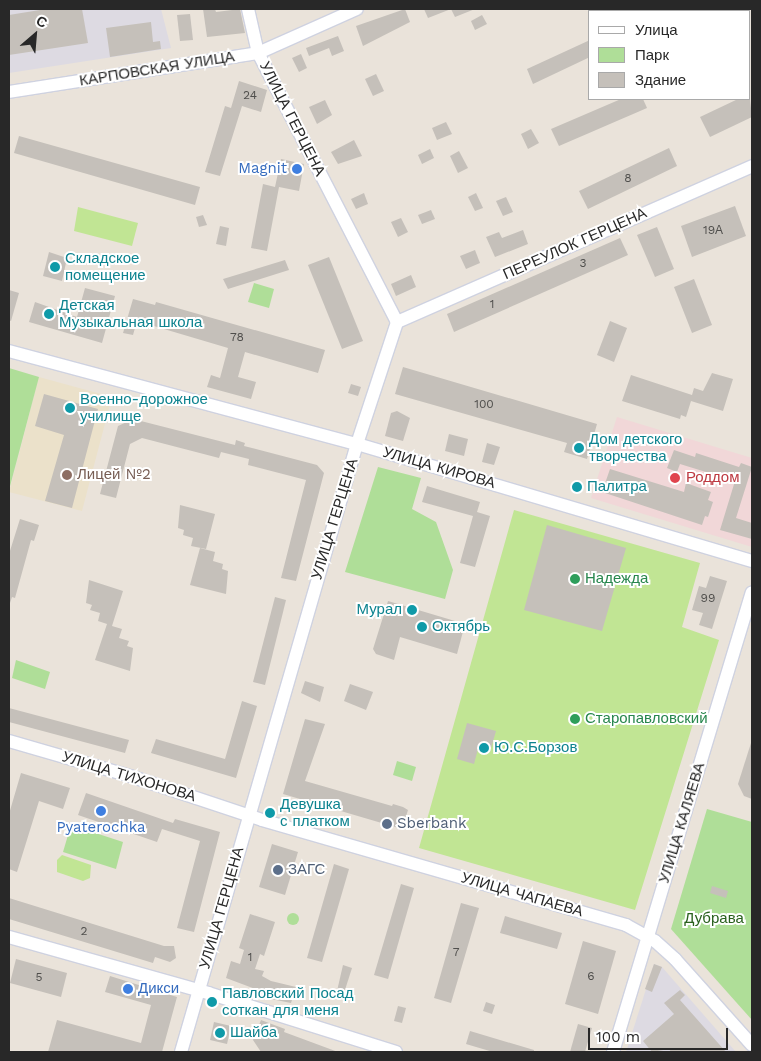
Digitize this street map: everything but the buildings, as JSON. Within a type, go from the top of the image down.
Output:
[{"type":"street","name":"УЛИЦА ГЕРЦЕНА","points":[[181,1052],[357,444],[397,322],[258,53],[248,9]]},
{"type":"street","name":"КАРПОВСКАЯ УЛИЦА","points":[[9,92],[258,53],[357,9]]},
{"type":"street","name":"ПЕРЕУЛОК ГЕРЦЕНА","points":[[397,322],[752,166]]},
{"type":"street","name":"УЛИЦА КИРОВА","points":[[9,351],[357,444],[752,561]]},
{"type":"street","name":"УЛИЦА КАЛЯЕВА","points":[[613,1052],[752,593]]},
{"type":"street","name":"УЛИЦА ТИХОНОВА","points":[[9,741],[130,776],[248,816]]},
{"type":"street","name":"УЛИЦА ЧАПАЕВА","points":[[248,816],[613,921],[648,937],[676,959],[752,1045]]},
{"type":"street","points":[[9,937],[198,991],[396,1052]]},
{"type":"shaded area","points":[[9,9],[161,9],[171,48],[9,73]]},
{"type":"shaded area","points":[[39,377],[112,397],[82,511],[9,492]]},
{"type":"shaded area","name":"Роддом","points":[[617,417],[752,458],[752,547],[591,498]]},
{"type":"shaded area","points":[[654,964],[662,967],[736,1052],[626,1052]]},
{"type":"green space","points":[[78,207],[138,223],[132,246],[74,231]]},
{"type":"green space","points":[[254,283],[274,289],[269,308],[248,302]]},
{"type":"green space","points":[[9,368],[39,377],[9,490]]},
{"type":"green space","points":[[378,467],[421,478],[412,509],[436,522],[453,570],[445,599],[345,572]]},
{"type":"green space","name":"Старопавловский","points":[[514,510],[700,563],[682,627],[719,640],[635,910],[419,848]]},
{"type":"green space","points":[[16,660],[50,672],[45,689],[12,678]]},
{"type":"green space","points":[[397,761],[416,767],[412,781],[393,775]]},
{"type":"green space","name":"Дубрава","points":[[707,809],[752,822],[752,1020],[671,929]]},
{"type":"green space","points":[[71,825],[123,842],[116,869],[63,852]]},
{"type":"green space","points":[[62,855],[91,865],[90,878],[83,881],[57,872],[57,860]]},
{"type":"green space","points":[[291,913],[295,913],[299,919],[295,925],[291,925],[287,921],[287,917]]},
{"type":"place","name":"Magnit","points":[[297,169]]},
{"type":"place","name":"Складское помещение","points":[[55,267]]},
{"type":"place","name":"Детская Музыкальная школа","points":[[49,314]]},
{"type":"place","name":"Военно-дорожное училище","points":[[70,408]]},
{"type":"place","name":"Дом детского творчества","points":[[579,448]]},
{"type":"place","name":"Лицей №2","points":[[67,475]]},
{"type":"place","name":"Роддом","points":[[675,478]]},
{"type":"place","name":"Палитра","points":[[577,487]]},
{"type":"place","name":"Надежда","points":[[575,579]]},
{"type":"place","name":"Мурал","points":[[412,610]]},
{"type":"place","name":"Октябрь","points":[[422,627]]},
{"type":"place","name":"Старопавловский","points":[[575,719]]},
{"type":"place","name":"Ю.С.Борзов","points":[[484,748]]},
{"type":"place","name":"Pyaterochka","points":[[101,811]]},
{"type":"place","name":"Девушка с платком","points":[[270,813]]},
{"type":"place","name":"Sberbank","points":[[387,824]]},
{"type":"place","name":"ЗАГС","points":[[278,870]]},
{"type":"place","name":"Дикси","points":[[128,989]]},
{"type":"place","name":"Павловский Посад соткан для меня","points":[[212,1002]]},
{"type":"place","name":"Шайба","points":[[220,1033]]}]
